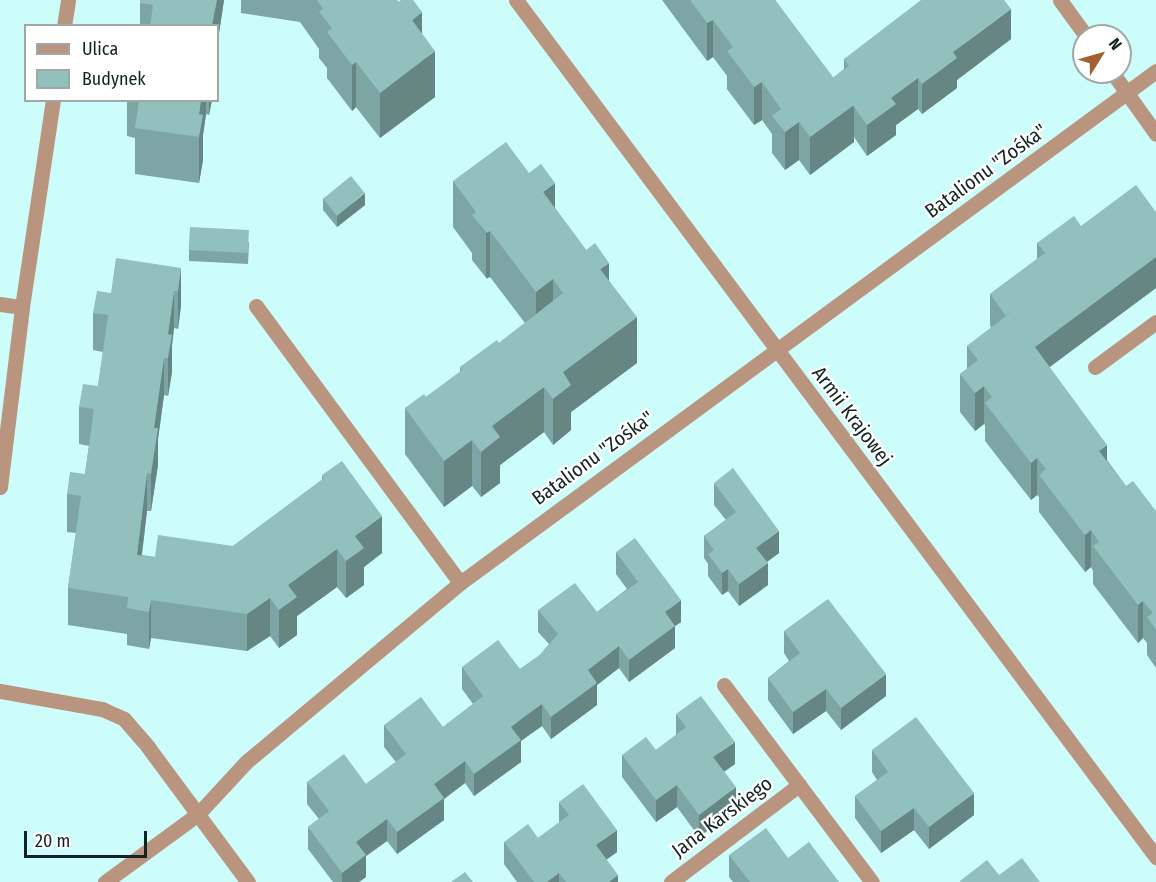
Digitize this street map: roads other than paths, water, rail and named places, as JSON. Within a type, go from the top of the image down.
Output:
[{"type":"street","points":[[64,24],[68,0]]},
{"type":"street","name":"Armii Krajowej","points":[[516,0],[1156,857]]},
{"type":"street","points":[[1060,0],[1077,24]]},
{"type":"street","name":"Batalionu \"Zośka\"","points":[[105,882],[198,814],[246,762],[460,583],[1156,71]]},
{"type":"street","points":[[1121,84],[1156,134]]},
{"type":"street","points":[[0,487],[22,307],[53,102]]},
{"type":"street","points":[[0,304],[22,307]]},
{"type":"street","points":[[256,306],[460,583]]},
{"type":"street","points":[[1095,367],[1156,322]]},
{"type":"street","points":[[724,685],[872,882]]},
{"type":"street","points":[[0,691],[102,710],[124,719],[148,747],[248,882]]},
{"type":"street","name":"Jana Karskiego","points":[[670,882],[799,785]]}]
